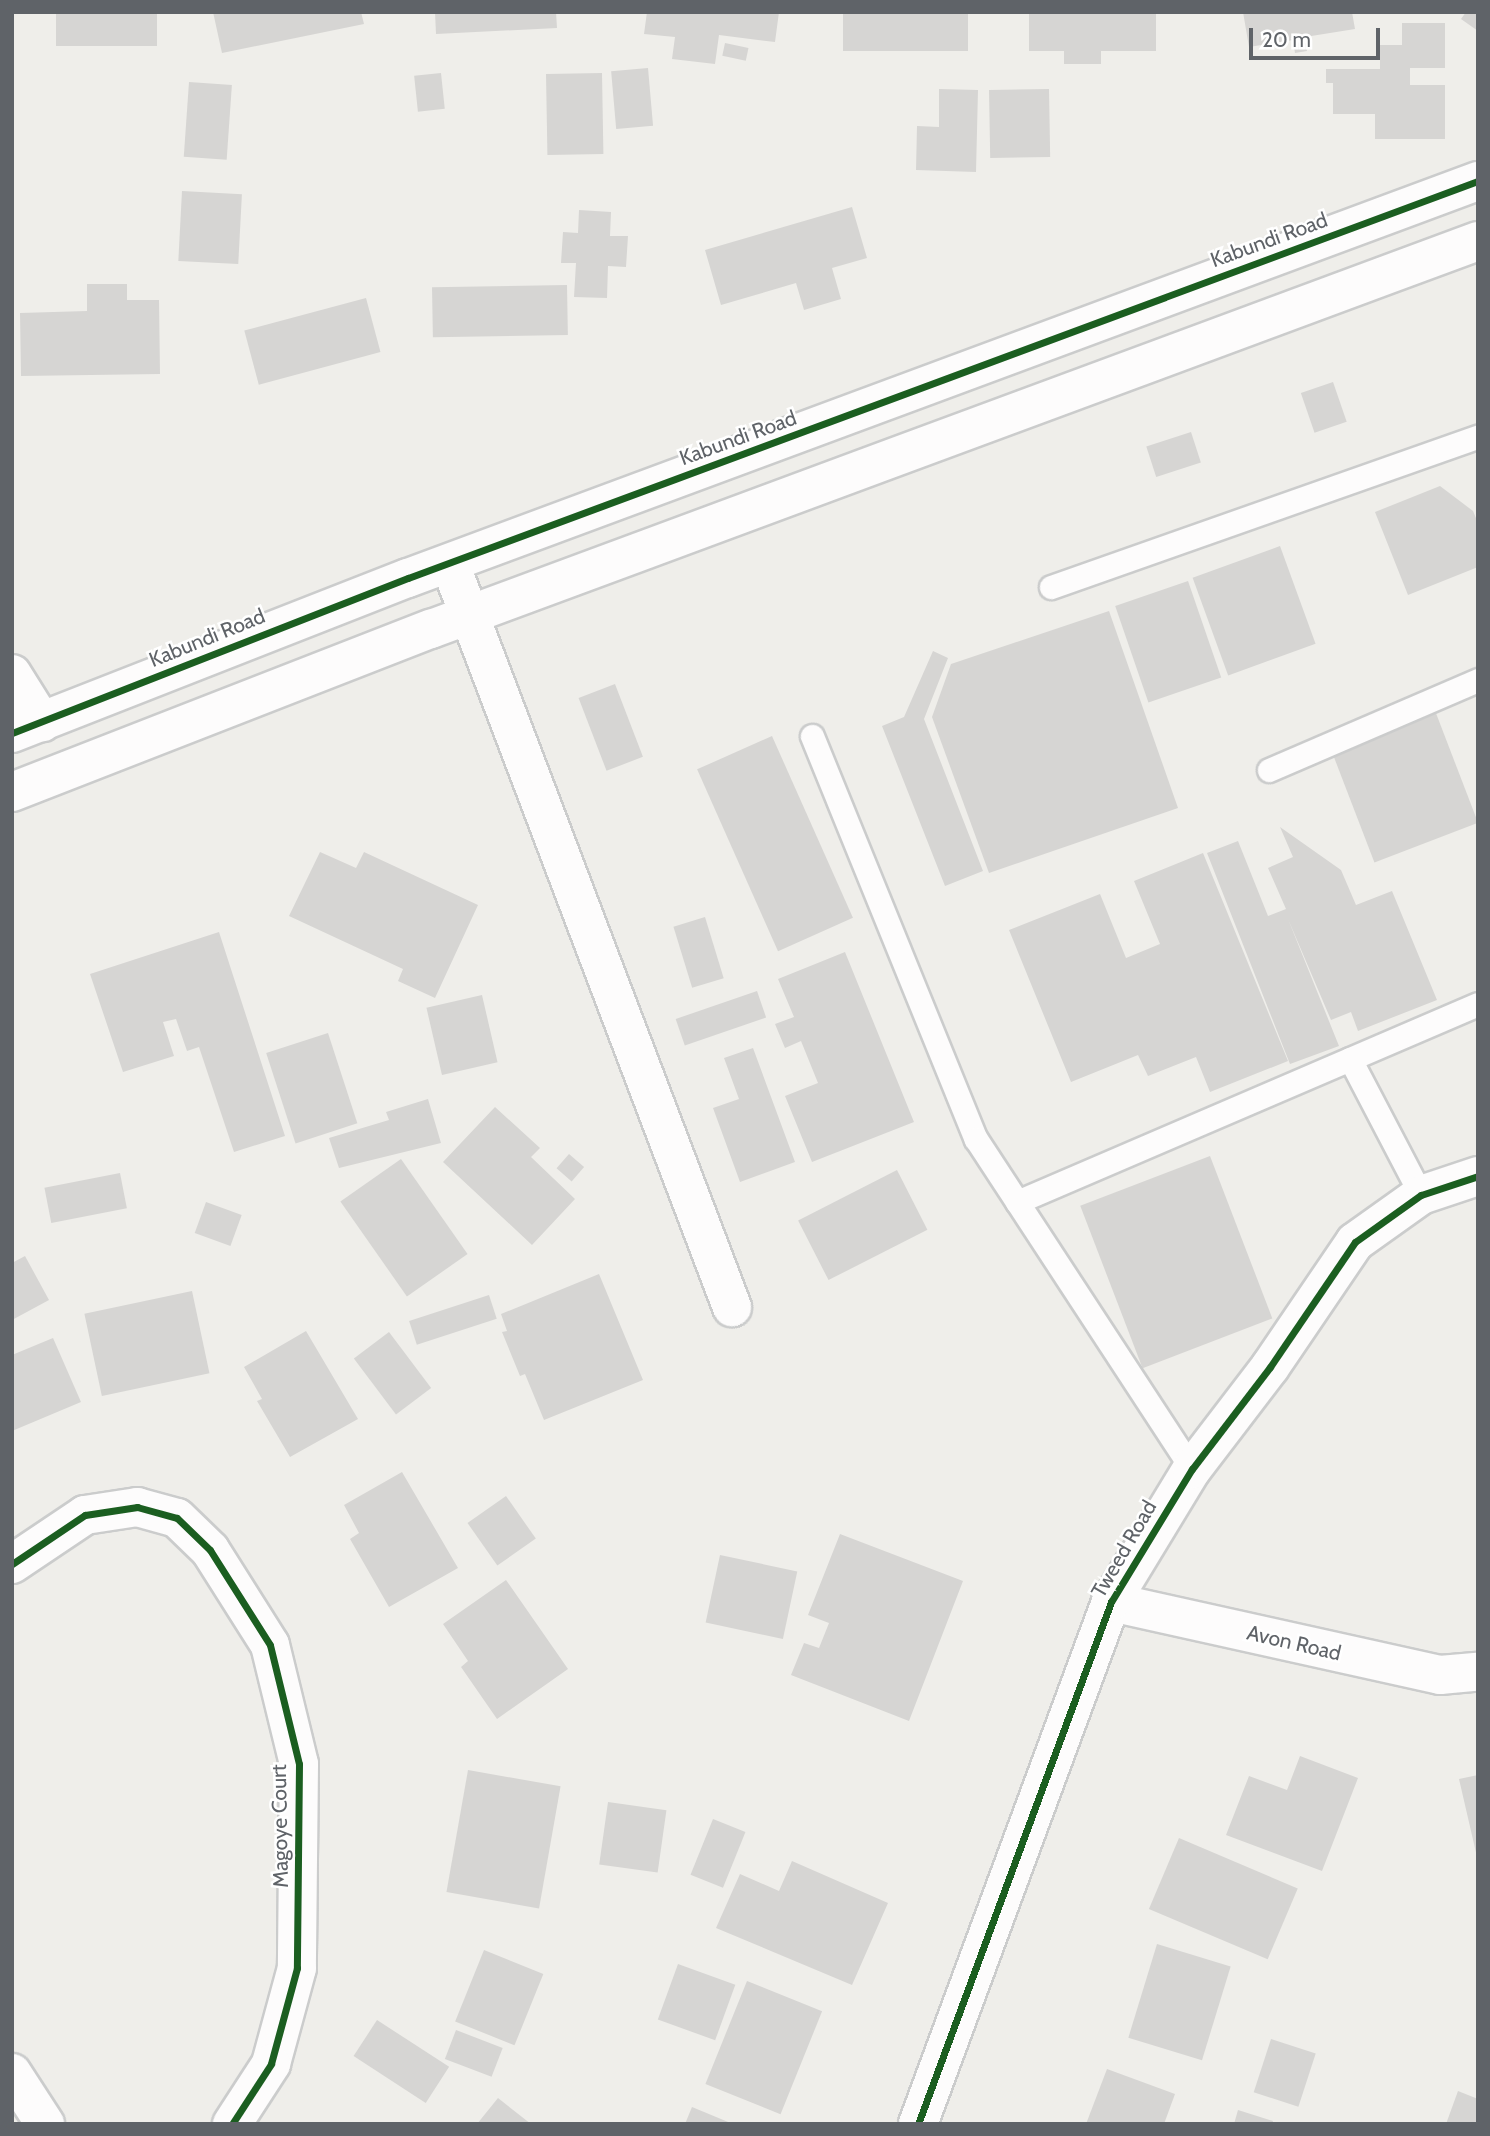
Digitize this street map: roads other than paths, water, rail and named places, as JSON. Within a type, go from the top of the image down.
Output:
[{"type":"street","name":"Kabundi Road","points":[[27,728],[450,564],[1478,181]]},
{"type":"street","points":[[12,792],[470,616],[1478,241]]},
{"type":"street","points":[[450,564],[732,1307]]},
{"type":"street","points":[[12,674],[27,728]]},
{"type":"street","name":"Tweed Road","points":[[918,2124],[1111,1602],[1192,1469],[1270,1367],[1355,1242],[1421,1195],[1478,1176]]},
{"type":"street","name":"Magoye Court","points":[[12,1564],[85,1515],[137,1507],[177,1518],[210,1550],[270,1646],[299,1764],[297,1968],[271,2064],[232,2124]]},
{"type":"street","name":"Avon Road","points":[[1111,1602],[1440,1675],[1478,1672]]},
{"type":"street","points":[[12,2073],[45,2124]]},
{"type":"lane","points":[[1051,587],[1478,437]]},
{"type":"lane","points":[[1269,770],[1478,680]]},
{"type":"lane","points":[[812,736],[976,1139],[1192,1469]]},
{"type":"lane","points":[[1017,1202],[1478,1004]]},
{"type":"lane","points":[[1350,1059],[1421,1195]]}]
